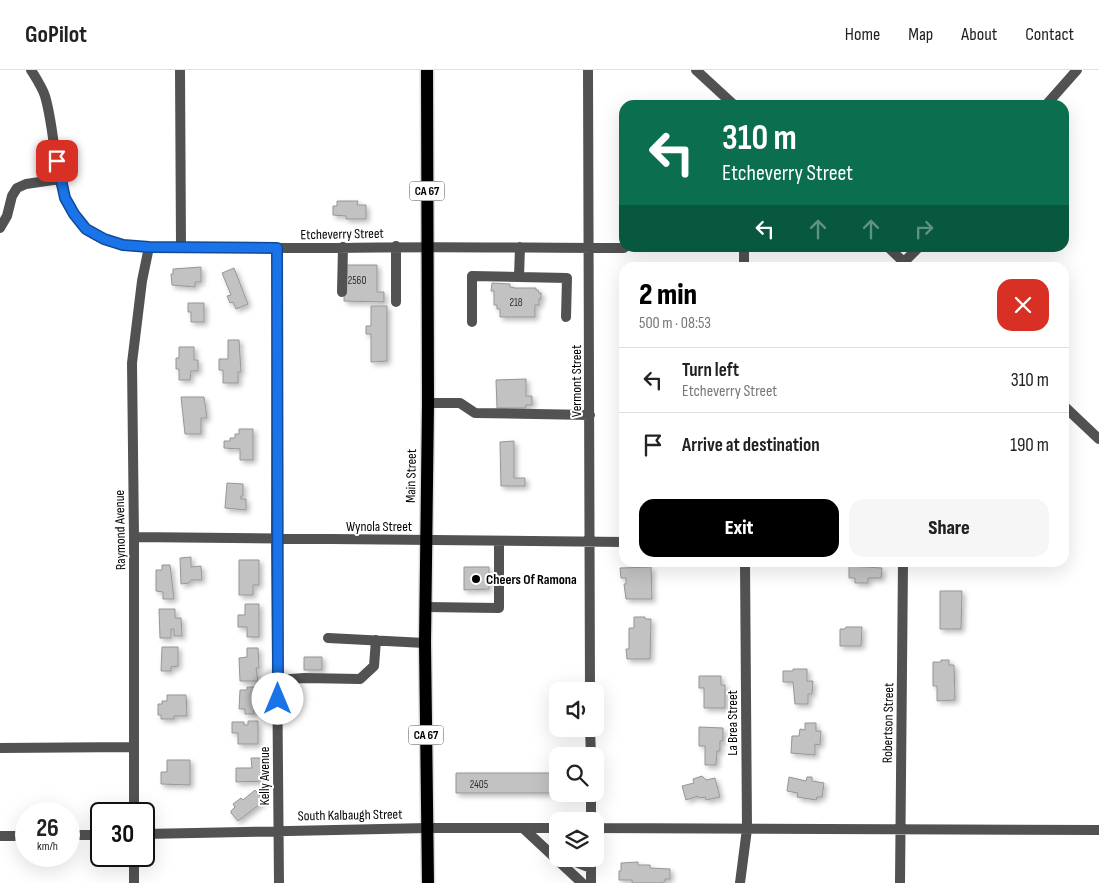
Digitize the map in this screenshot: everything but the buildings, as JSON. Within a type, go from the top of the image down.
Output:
[{"type":"main road","name":"Main Street","points":[[427,70],[428,403],[425,643],[428,883]]},
{"type":"street","name":"Etcheverry Street","points":[[31,70],[45,95],[65,198],[74,214],[86,229],[104,239],[123,245],[277,248],[396,246],[619,248]]},
{"type":"street","points":[[180,70],[181,247]]},
{"type":"street","name":"Vermont Street","points":[[588,70],[590,682]]},
{"type":"street","points":[[696,70],[729,100]]},
{"type":"street","points":[[1050,100],[1077,70]]},
{"type":"street","points":[[0,228],[7,216],[12,196],[17,188],[26,184],[60,179]]},
{"type":"street","points":[[396,246],[396,302]]},
{"type":"street","name":"Raymond Avenue","points":[[134,802],[132,363],[142,281],[149,247]]},
{"type":"street","points":[[342,292],[343,247]]},
{"type":"street","points":[[519,277],[520,247]]},
{"type":"street","name":"Kelly Avenue","points":[[277,248],[276,539],[279,883]]},
{"type":"street","points":[[893,252],[902,262]]},
{"type":"street","points":[[472,322],[472,276],[567,278],[566,318]]},
{"type":"street","points":[[428,403],[460,403],[475,413],[590,415]]},
{"type":"street","points":[[1069,411],[1099,439]]},
{"type":"street","name":"Wynola Street","points":[[134,537],[619,542]]},
{"type":"street","points":[[425,607],[499,608],[499,541]]},
{"type":"street","name":"La Brea Street","points":[[740,883],[746,830],[746,567]]},
{"type":"street","name":"Robertson Street","points":[[900,883],[903,567]]},
{"type":"street","points":[[328,638],[425,643]]},
{"type":"street","points":[[277,680],[360,678],[374,666],[376,640]]},
{"type":"street","points":[[0,748],[134,747]]},
{"type":"street","name":"South Kalbaugh Street","points":[[155,834],[428,828],[549,828]]},
{"type":"street","points":[[523,828],[549,850]]},
{"type":"street","points":[[604,828],[1099,830]]},
{"type":"street","points":[[0,836],[15,836]]},
{"type":"street","points":[[134,867],[134,883]]},
{"type":"street","points":[[567,867],[582,883]]},
{"type":"street","points":[[591,867],[591,883]]},
{"type":"place","name":"Cheers Of Ramona","points":[[476,579]]},
{"type":"route","points":[[57,161],[65,198],[74,214],[86,229],[104,239],[123,245],[149,247],[277,248],[276,539],[278,699]]}]
